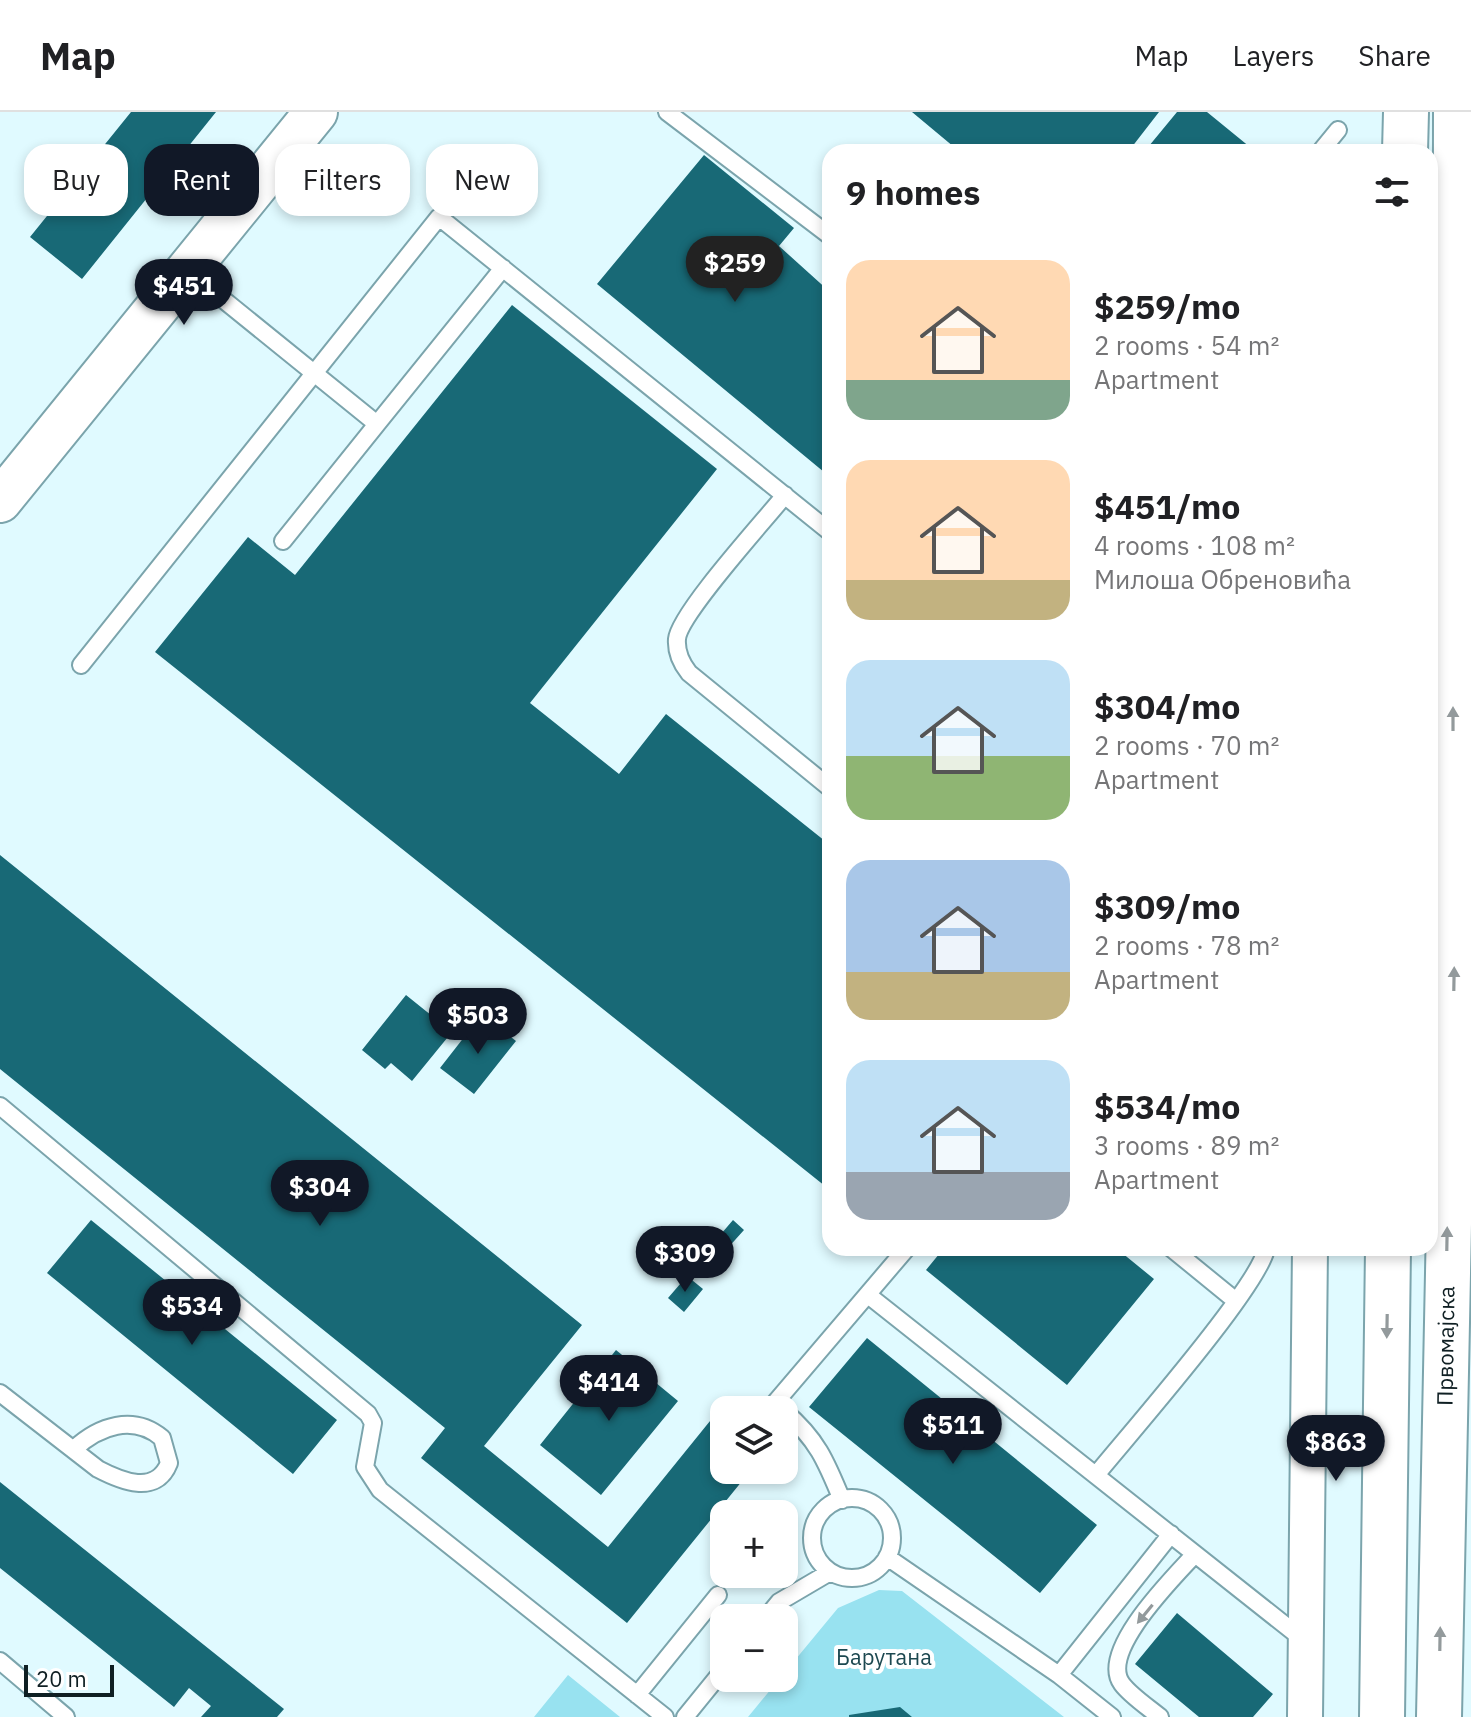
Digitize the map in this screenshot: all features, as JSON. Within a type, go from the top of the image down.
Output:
[{"type":"main road","points":[[1405,144],[1406,112]]},
{"type":"main road","name":"Првомајска","points":[[1439,1717],[1455,928],[1456,112]]},
{"type":"main road","points":[[1382,1717],[1388,1256]]},
{"type":"street","points":[[0,501],[316,112]]},
{"type":"street","points":[[1305,1717],[1310,1256]]},
{"type":"lane","points":[[667,112],[822,230]]},
{"type":"lane","points":[[1327,144],[1338,130]]},
{"type":"lane","points":[[81,665],[439,217],[822,525]]},
{"type":"lane","points":[[283,541],[503,268]]},
{"type":"lane","points":[[188,271],[377,424]]},
{"type":"lane","points":[[785,495],[689,614],[677,638],[678,651],[680,662],[689,673],[822,781]]},
{"type":"lane","points":[[0,1106],[368,1414],[373,1423],[365,1467],[380,1490],[665,1717]]},
{"type":"lane","points":[[781,1396],[900,1256]]},
{"type":"lane","points":[[1181,1256],[1236,1301]]},
{"type":"lane","points":[[1096,1475],[1236,1301],[1260,1269],[1264,1256]]},
{"type":"lane","points":[[868,1295],[1305,1642]]},
{"type":"lane","points":[[0,1393],[98,1469],[133,1483],[156,1480],[169,1463],[162,1438],[128,1424],[98,1432],[74,1449]]},
{"type":"lane","points":[[798,1423],[809,1432],[824,1457],[842,1500]]},
{"type":"lane","points":[[855,1498],[879,1509],[891,1531],[887,1557],[868,1574],[842,1577],[830,1572],[820,1563],[812,1539],[820,1514],[842,1500],[855,1498]]},
{"type":"lane","points":[[1059,1675],[1171,1534]]},
{"type":"lane","points":[[1160,1717],[1120,1683],[1116,1661],[1125,1639],[1195,1554]]},
{"type":"lane","points":[[887,1557],[1059,1675],[1112,1717]]},
{"type":"lane","points":[[777,1604],[830,1572]]},
{"type":"lane","points":[[637,1695],[718,1595]]},
{"type":"lane","points":[[0,1661],[66,1717]]},
{"type":"lane","points":[[685,1717],[710,1686]]},
{"type":"green space","name":"Барутана","points":[[879,1590],[902,1591],[1064,1717],[748,1717],[769,1692],[798,1692],[798,1656],[838,1608]]},
{"type":"green space","points":[[568,1675],[620,1717],[534,1717]]},
{"type":"building","points":[[131,112],[216,112],[190,144],[144,144],[144,202],[82,279],[30,237],[47,216],[128,216],[128,144],[105,144]]},
{"type":"building","points":[[912,112],[1159,112],[1134,144],[950,144]]},
{"type":"building","points":[[1177,112],[1207,112],[1246,144],[1151,144]]},
{"type":"building","points":[[704,155],[794,228],[779,246],[822,285],[822,470],[597,284]]},
{"type":"building","points":[[512,305],[717,469],[530,703],[619,774],[666,714],[822,839],[822,1184],[155,652],[248,537],[295,575]]},
{"type":"building","points":[[0,855],[582,1325],[484,1446],[608,1547],[710,1421],[710,1484],[740,1484],[727,1500],[710,1500],[710,1521],[627,1623],[421,1458],[445,1428],[0,1069]]},
{"type":"building","points":[[406,995],[452,1032],[412,1081],[391,1063],[385,1069],[362,1050]]},
{"type":"building","points":[[489,1020],[516,1041],[474,1094],[440,1068],[472,1027],[480,1033]]},
{"type":"building","points":[[91,1220],[337,1420],[293,1474],[47,1273]]},
{"type":"building","points":[[733,1220],[744,1230],[726,1250],[715,1241]]},
{"type":"building","points":[[937,1256],[1126,1256],[1154,1279],[1067,1385],[926,1270]]},
{"type":"building","points":[[687,1276],[703,1289],[684,1312],[668,1298]]},
{"type":"building","points":[[867,1338],[1097,1525],[1040,1593],[809,1407]]},
{"type":"building","points":[[616,1350],[678,1401],[601,1495],[540,1445]]},
{"type":"building","points":[[0,1482],[284,1709],[277,1717],[201,1717],[211,1706],[189,1688],[174,1707],[0,1568]]},
{"type":"building","points":[[1177,1613],[1273,1694],[1253,1717],[1199,1717],[1135,1664]]},
{"type":"building","points":[[900,1707],[912,1717],[849,1717],[849,1715]]}]
